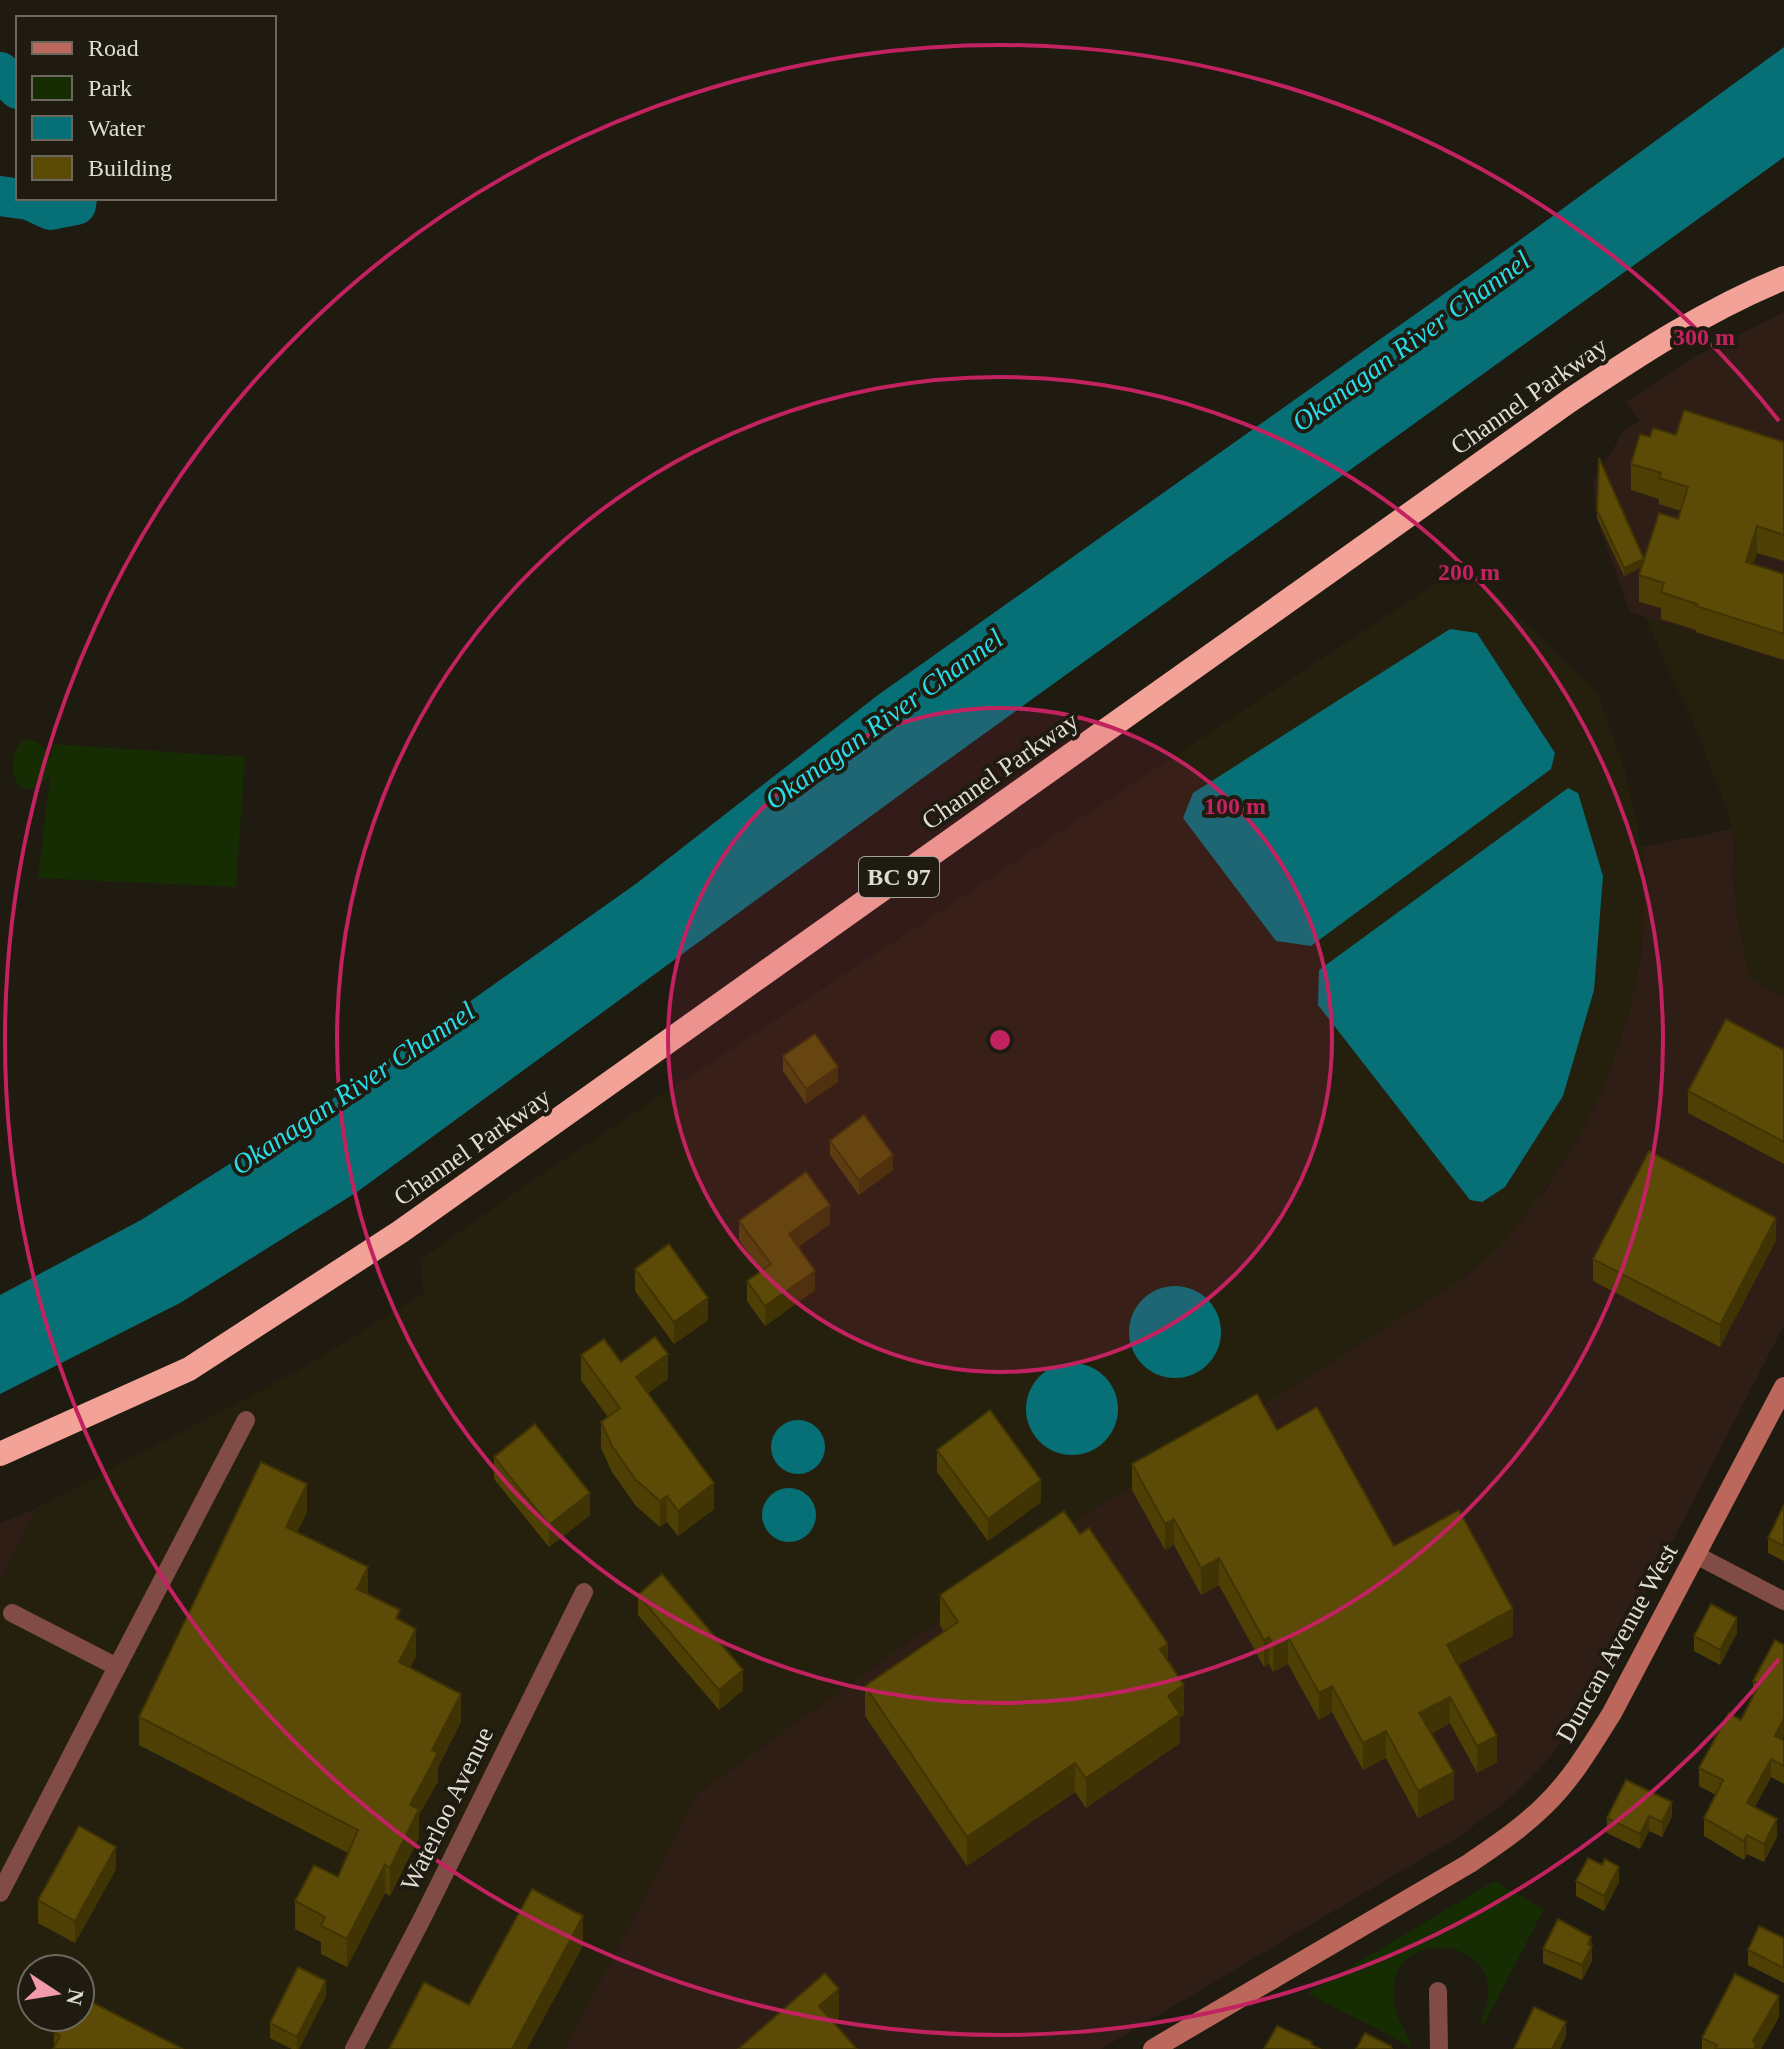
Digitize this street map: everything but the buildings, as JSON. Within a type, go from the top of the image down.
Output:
[{"type":"highway","name":"Channel Parkway","points":[[0,1454],[189,1369],[400,1232],[1569,401],[1704,314],[1784,278]]},
{"type":"street","name":"Duncan Avenue West","points":[[1153,2049],[1470,1863],[1511,1836],[1547,1804],[1581,1762],[1612,1713],[1784,1387]]},
{"type":"street","points":[[0,1893],[246,1420]]},
{"type":"street","points":[[1696,1555],[1784,1601]]},
{"type":"street","name":"Waterloo Avenue","points":[[354,2049],[584,1592]]},
{"type":"street","points":[[12,1613],[117,1667]]},
{"type":"street","points":[[1438,1991],[1439,2049]]},
{"type":"shaded area","points":[[1784,312],[1784,662],[1630,612],[1597,520],[1593,482],[1625,429],[1640,421],[1626,402],[1697,356]]},
{"type":"shaded area","points":[[1465,564],[1597,693],[1625,770],[1645,863],[1642,953],[1630,1010],[1606,1083],[1579,1137],[1542,1194],[1501,1246],[1462,1279],[1096,1507],[698,1793],[565,2049],[0,2049],[0,1582],[37,1508],[298,1371],[424,1293],[420,1260],[529,1183]]},
{"type":"shaded area","points":[[1646,617],[1784,662],[1784,996],[1749,978],[1736,910],[1733,876],[1735,849],[1729,815],[1690,714]]},
{"type":"shaded area","points":[[1733,829],[1733,876],[1749,978],[1784,996],[1784,1325],[1592,1697],[1543,1765],[1513,1796],[1457,1838],[1101,2049],[565,2049],[698,1793],[1096,1507],[1291,1388],[1543,1194],[1579,1137],[1606,1083],[1630,1010],[1645,863],[1641,847]]},
{"type":"shaded area","points":[[37,1508],[0,1582],[0,1523]]},
{"type":"green space","points":[[26,739],[42,746],[51,759],[53,744],[245,757],[236,887],[38,878],[50,776],[38,786],[27,789],[20,786],[15,778],[14,756],[18,746]]},
{"type":"green space","points":[[1494,1881],[1544,1909],[1484,2024],[1480,2022],[1489,1994],[1484,1972],[1471,1957],[1452,1949],[1431,1948],[1412,1955],[1398,1971],[1394,2002],[1412,2047],[1307,1993]]},
{"type":"water","name":"Okanagan River Channel","points":[[1784,47],[1784,157],[927,775],[357,1192],[180,1303],[0,1394],[0,1295],[141,1220],[331,1100],[637,883],[878,695],[1513,245]]},
{"type":"water","points":[[1450,629],[1477,633],[1555,753],[1551,769],[1311,946],[1276,941],[1183,818],[1193,793]]},
{"type":"water","points":[[1568,788],[1578,793],[1603,876],[1594,990],[1563,1096],[1505,1187],[1482,1202],[1470,1200],[1318,1005],[1319,970]]},
{"type":"water","points":[[1175,1286],[1193,1290],[1208,1299],[1217,1314],[1221,1332],[1217,1350],[1208,1365],[1193,1374],[1175,1378],[1157,1374],[1142,1365],[1133,1350],[1129,1332],[1133,1314],[1142,1299],[1157,1290]]},
{"type":"water","points":[[1072,1363],[1098,1371],[1110,1383],[1118,1409],[1110,1435],[1098,1447],[1072,1455],[1046,1447],[1034,1435],[1026,1409],[1034,1383],[1046,1371]]},
{"type":"water","points":[[798,1420],[817,1428],[825,1447],[817,1466],[798,1474],[779,1466],[771,1447],[779,1428]]},
{"type":"water","points":[[789,1488],[800,1490],[808,1496],[814,1504],[814,1526],[808,1534],[800,1540],[789,1542],[778,1540],[770,1534],[764,1526],[762,1515],[764,1504],[770,1496],[778,1490]]},
{"type":"waterway","points":[[0,72],[16,87]]},
{"type":"waterway","points":[[0,196],[16,198]]},
{"type":"waterway","points":[[29,200],[51,210],[76,205],[77,200]]}]
